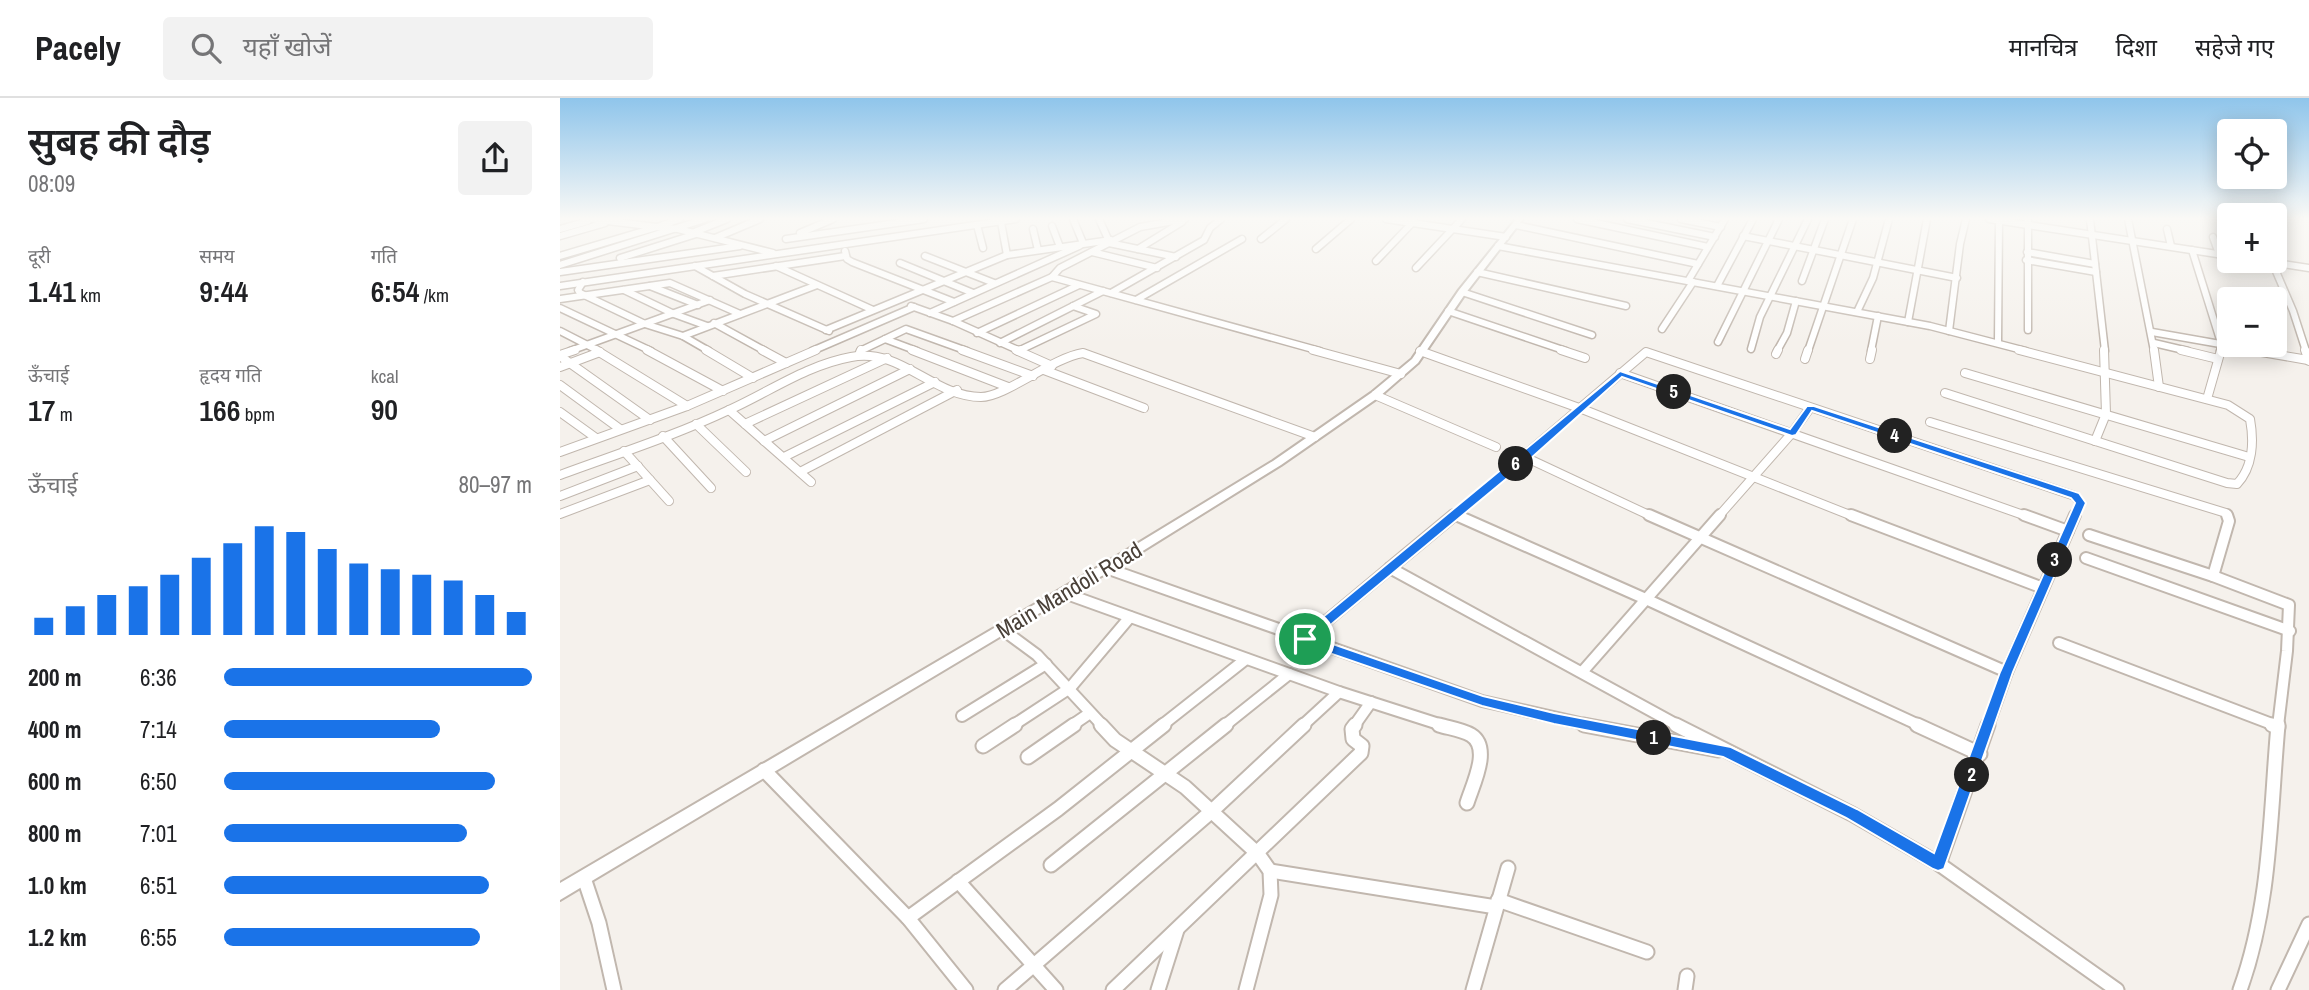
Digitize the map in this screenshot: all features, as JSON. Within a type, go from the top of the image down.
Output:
[{"type":"street","points":[[560,272],[603,261]]},
{"type":"street","points":[[593,267],[614,261]]},
{"type":"street","points":[[560,272],[636,261]]},
{"type":"street","points":[[560,286],[728,261]]},
{"type":"street","points":[[713,276],[816,261]]},
{"type":"street","points":[[850,261],[954,302]]},
{"type":"street","points":[[936,261],[995,284]]},
{"type":"street","points":[[826,330],[994,261]]},
{"type":"street","points":[[930,313],[1045,261]]},
{"type":"street","points":[[953,321],[1052,277],[1059,268],[1073,261]]},
{"type":"street","points":[[1129,261],[1157,268]]},
{"type":"street","points":[[1000,343],[1170,261]]},
{"type":"street","points":[[1136,300],[1204,261]]},
{"type":"street","points":[[1416,268],[1423,261]]},
{"type":"street","name":"Main Mandoli Road","points":[[560,892],[1106,568],[1315,437],[1402,374],[1486,261]]},
{"type":"street","points":[[1594,261],[1949,331],[2233,407],[2249,418],[2251,425],[2248,466],[2242,480],[2232,484],[1945,393]]},
{"type":"street","points":[[1684,261],[1698,264]]},
{"type":"street","points":[[1662,329],[1700,261]]},
{"type":"street","points":[[1717,286],[1730,261]]},
{"type":"street","points":[[1718,342],[1759,261]]},
{"type":"street","points":[[1751,349],[1760,317],[1789,261]]},
{"type":"street","points":[[1802,281],[1811,261]]},
{"type":"street","points":[[1805,359],[1839,261]]},
{"type":"street","points":[[1865,261],[1957,278]]},
{"type":"street","points":[[1908,322],[1920,261]]},
{"type":"street","points":[[1949,331],[1959,261]]},
{"type":"street","points":[[1998,343],[2001,261]]},
{"type":"street","points":[[2026,261],[2028,330]]},
{"type":"street","points":[[2053,261],[2096,268]]},
{"type":"street","points":[[2095,261],[2107,373],[2106,414],[2095,441]]},
{"type":"street","points":[[2137,261],[2154,343],[2159,387]]},
{"type":"street","points":[[2195,261],[2217,330]]},
{"type":"street","points":[[900,263],[973,293]]},
{"type":"street","points":[[1857,312],[1878,263]]},
{"type":"street","points":[[2287,264],[2309,268]]},
{"type":"street","points":[[695,265],[768,304],[844,338]]},
{"type":"street","points":[[776,267],[873,310]]},
{"type":"street","points":[[1477,272],[1626,306]]},
{"type":"street","points":[[2277,273],[2293,311],[2308,361],[2285,357]]},
{"type":"street","points":[[1052,277],[1402,374]]},
{"type":"street","points":[[583,282],[578,290],[583,295],[645,324],[682,336],[753,378]]},
{"type":"street","points":[[560,299],[649,285],[676,285],[740,314]]},
{"type":"street","points":[[649,285],[698,305]]},
{"type":"street","points":[[682,336],[817,285]]},
{"type":"street","points":[[977,333],[1079,285]]},
{"type":"street","points":[[624,289],[674,314],[711,325],[786,363]]},
{"type":"street","points":[[1462,292],[1592,335]]},
{"type":"street","points":[[560,356],[710,300]]},
{"type":"street","points":[[895,300],[953,321],[1048,368],[1144,408]]},
{"type":"street","points":[[1776,354],[1787,333],[1796,301]]},
{"type":"street","points":[[1018,351],[1096,314],[1073,306]]},
{"type":"street","points":[[560,452],[687,406],[914,307]]},
{"type":"street","points":[[560,308],[654,353],[723,391]]},
{"type":"street","points":[[1448,311],[1584,358]]},
{"type":"street","points":[[1870,359],[1878,316]]},
{"type":"street","points":[[859,355],[860,349],[906,329],[1032,376]]},
{"type":"street","points":[[560,331],[600,352],[687,406]]},
{"type":"street","points":[[2152,332],[2217,345]]},
{"type":"street","points":[[885,339],[1008,387]]},
{"type":"street","points":[[2154,343],[2218,359],[2207,399]]},
{"type":"street","points":[[1420,351],[1582,409],[1752,478],[2043,588]]},
{"type":"street","points":[[560,367],[600,352]]},
{"type":"street","points":[[1305,639],[1525,457],[1646,352],[2075,496],[2080,503],[2007,672],[1980,754],[1938,864]]},
{"type":"street","points":[[560,475],[696,424],[807,373],[859,355],[887,358],[935,382],[983,397],[1032,376],[1071,355],[1083,354],[1315,437]]},
{"type":"street","points":[[560,356],[650,419]]},
{"type":"street","points":[[745,424],[887,358]]},
{"type":"street","points":[[764,440],[910,369]]},
{"type":"street","points":[[1620,373],[2068,531]]},
{"type":"street","points":[[1965,373],[2249,457]]},
{"type":"street","points":[[784,457],[935,382]]},
{"type":"street","points":[[560,385],[620,429]]},
{"type":"street","points":[[800,472],[957,390]]},
{"type":"street","points":[[1375,396],[1496,447]]},
{"type":"street","points":[[1583,671],[1648,600],[1792,433],[1810,408]]},
{"type":"street","points":[[729,410],[811,482]]},
{"type":"street","points":[[560,412],[596,438]]},
{"type":"street","points":[[1930,422],[2226,513],[2229,521],[2213,576]]},
{"type":"street","points":[[696,424],[746,472]]},
{"type":"street","points":[[663,436],[711,488]]},
{"type":"street","points":[[624,451],[670,501]]},
{"type":"street","points":[[1525,457],[1699,539],[2007,672]]},
{"type":"street","points":[[560,496],[638,467]]},
{"type":"street","points":[[560,514],[650,480]]},
{"type":"street","points":[[1454,514],[1648,600],[1980,754]]},
{"type":"street","points":[[2089,535],[2213,576],[2289,605],[2290,631],[2278,727],[2262,922],[2240,990]]},
{"type":"street","points":[[2086,558],[2290,631]]},
{"type":"street","points":[[1106,568],[1482,701],[1554,719],[1726,752]]},
{"type":"street","points":[[1390,568],[1583,671],[1726,752],[1852,814],[1938,864],[2117,990]]},
{"type":"street","points":[[1064,593],[1476,738],[1480,753],[1467,803]]},
{"type":"street","points":[[983,746],[1070,688],[1130,617]]},
{"type":"street","points":[[1003,630],[1046,664],[1115,740],[1213,810],[1258,854],[1270,871],[1271,895],[1246,990]]},
{"type":"street","points":[[2059,643],[2278,727]]},
{"type":"street","points":[[908,918],[993,858],[1133,751],[1246,659]]},
{"type":"street","points":[[962,716],[1046,664]]},
{"type":"street","points":[[1051,865],[1289,674]]},
{"type":"street","points":[[1005,990],[1213,810],[1339,692]]},
{"type":"street","points":[[1113,990],[1361,753],[1362,746],[1353,739],[1352,729],[1371,702]]},
{"type":"street","points":[[1028,757],[1090,713]]},
{"type":"street","points":[[764,770],[908,918],[965,990]]},
{"type":"street","points":[[1473,990],[1507,868]]},
{"type":"street","points":[[1270,871],[1497,903],[1647,952]]},
{"type":"street","points":[[584,878],[599,923],[614,990]]},
{"type":"street","points":[[958,881],[1056,990]]},
{"type":"street","points":[[2278,990],[2309,924]]},
{"type":"street","points":[[1158,990],[1177,930]]},
{"type":"route","points":[[1620,373],[1792,433],[1810,408],[2075,496],[2080,500],[2007,672],[1980,754],[1938,864],[1852,814],[1726,752],[1554,719],[1482,701],[1305,639],[1582,409],[1620,373]]}]
